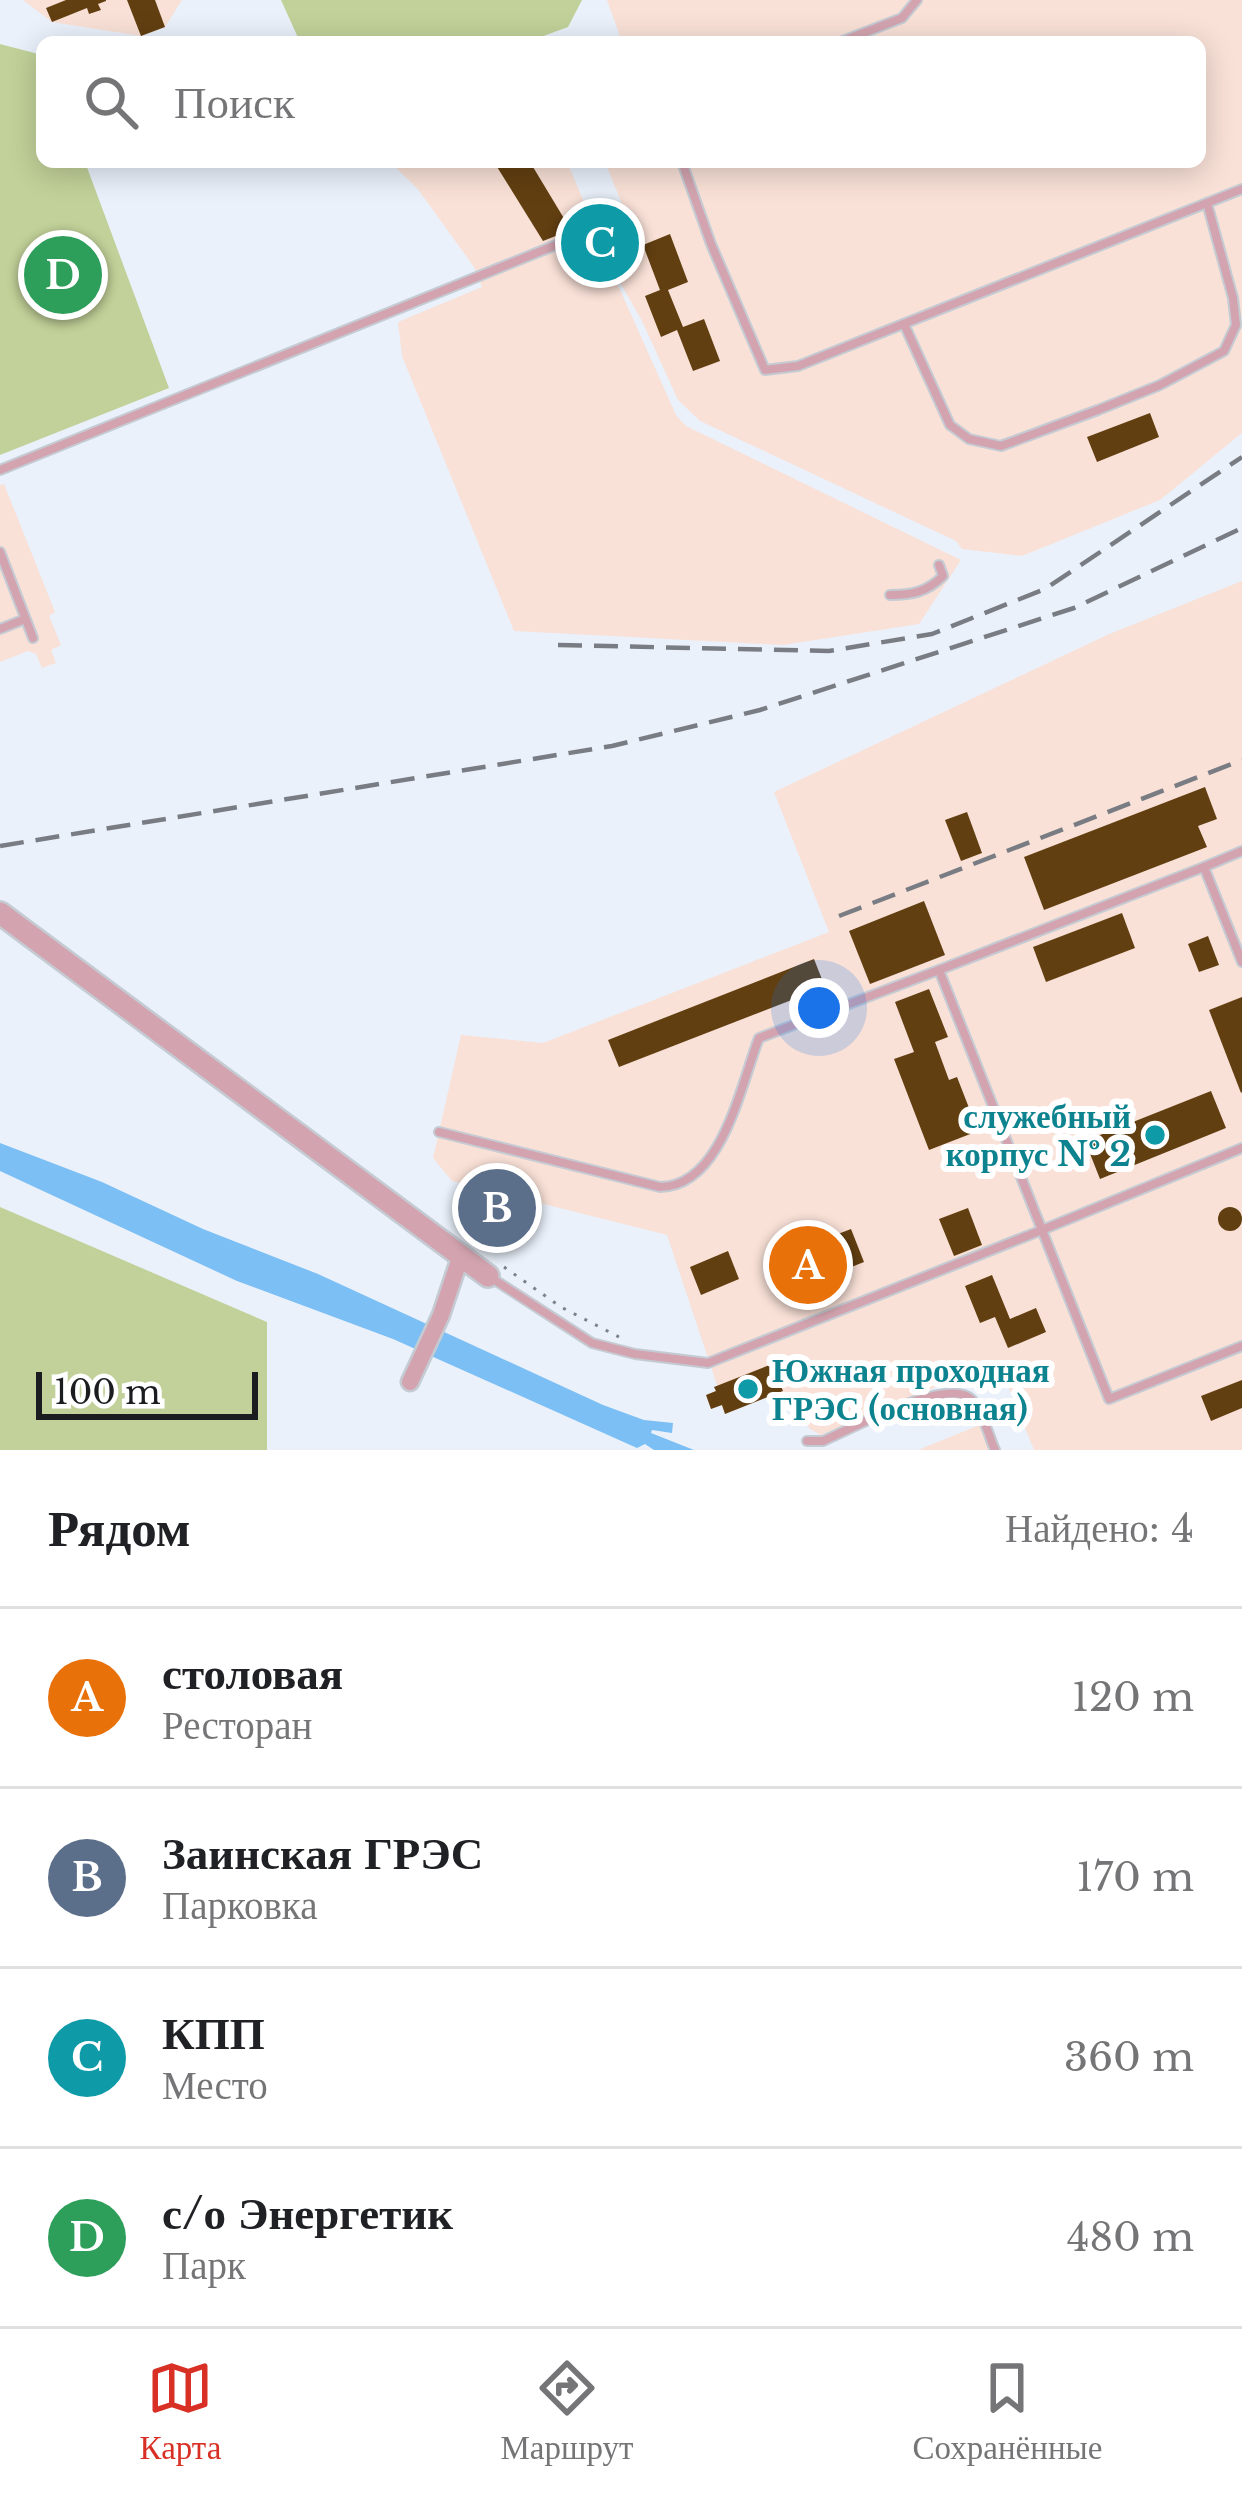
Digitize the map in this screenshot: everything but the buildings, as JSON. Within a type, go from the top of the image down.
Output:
[{"type":"street","points":[[0,913],[488,1276]]},
{"type":"street","points":[[410,1382],[441,1315],[461,1255]]},
{"type":"lane","points":[[856,36],[902,18],[917,0]]},
{"type":"lane","points":[[684,168],[765,370],[799,366],[1242,189]]},
{"type":"lane","points":[[904,324],[950,425],[969,439],[1000,446],[1098,410],[1160,385],[1224,351],[1236,325],[1233,298],[1207,203]]},
{"type":"lane","points":[[0,470],[593,230]]},
{"type":"lane","points":[[0,552],[5,580],[33,638]]},
{"type":"lane","points":[[890,595],[933,586],[943,576],[939,565]]},
{"type":"lane","points":[[0,629],[26,619]]},
{"type":"lane","points":[[439,1132],[675,1187],[689,1182],[715,1154],[759,1038],[1242,851]]},
{"type":"lane","points":[[1204,867],[1242,962]]},
{"type":"lane","points":[[939,970],[1109,1399],[1242,1346]]},
{"type":"lane","points":[[488,1276],[592,1343],[708,1363],[1242,1148]]},
{"type":"lane","points":[[807,1442],[823,1441],[933,1394],[955,1391],[974,1402],[994,1450]]},
{"type":"shaded area","points":[[23,0],[182,0],[165,27],[141,36],[52,22]]},
{"type":"shaded area","points":[[607,0],[1242,0],[1242,433],[1160,500],[1022,556],[962,549],[956,541],[700,421],[678,400],[642,321],[605,256],[676,415],[686,426],[961,560],[919,624],[783,645],[514,631],[402,356],[398,322],[482,287],[474,267],[417,188],[396,168],[570,168],[587,209],[576,217],[591,254],[599,250],[591,225],[624,209],[607,168],[1206,168],[1206,36],[620,36]]},
{"type":"shaded area","points":[[4,484],[55,612],[49,616],[61,645],[51,650],[56,663],[42,668],[36,654],[28,651],[0,662],[0,485]]},
{"type":"shaded area","points":[[1242,581],[1242,1450],[1034,1450],[998,1361],[821,1435],[810,1429],[782,1391],[725,1414],[721,1405],[711,1409],[706,1395],[717,1385],[667,1235],[452,1181],[433,1158],[461,1035],[543,1043],[829,932],[774,792],[1107,635]]},
{"type":"shaded area","points":[[982,1424],[992,1450],[918,1450]]},
{"type":"green space","points":[[281,0],[582,0],[568,27],[543,36],[297,36]]},
{"type":"green space","points":[[0,44],[36,53],[36,168],[87,168],[169,388],[0,455]]},
{"type":"green space","points":[[0,1207],[267,1322],[267,1450],[0,1450]]},
{"type":"water","points":[[0,1143],[318,1274],[603,1405],[644,1420],[673,1423],[672,1433],[651,1433],[694,1450],[654,1450],[645,1444],[637,1448],[393,1339],[237,1281],[0,1171]]},
{"type":"railway","points":[[558,645],[829,651],[932,634],[1045,589],[1242,457]]},
{"type":"railway","points":[[0,846],[612,746],[760,710],[1074,608],[1242,528]]},
{"type":"railway","points":[[839,916],[1242,760]]},
{"type":"place","name":"КПП","points":[[600,243]]},
{"type":"place","name":"с/о Энергетик","points":[[63,275]]},
{"type":"place","name":"служебный корпус № 2","points":[[1155,1135]]},
{"type":"place","name":"Заинская ГРЭС","points":[[497,1208]]},
{"type":"place","name":"столовая","points":[[808,1265]]},
{"type":"place","name":"Южная проходная ГРЭС (основная)","points":[[748,1389]]}]
